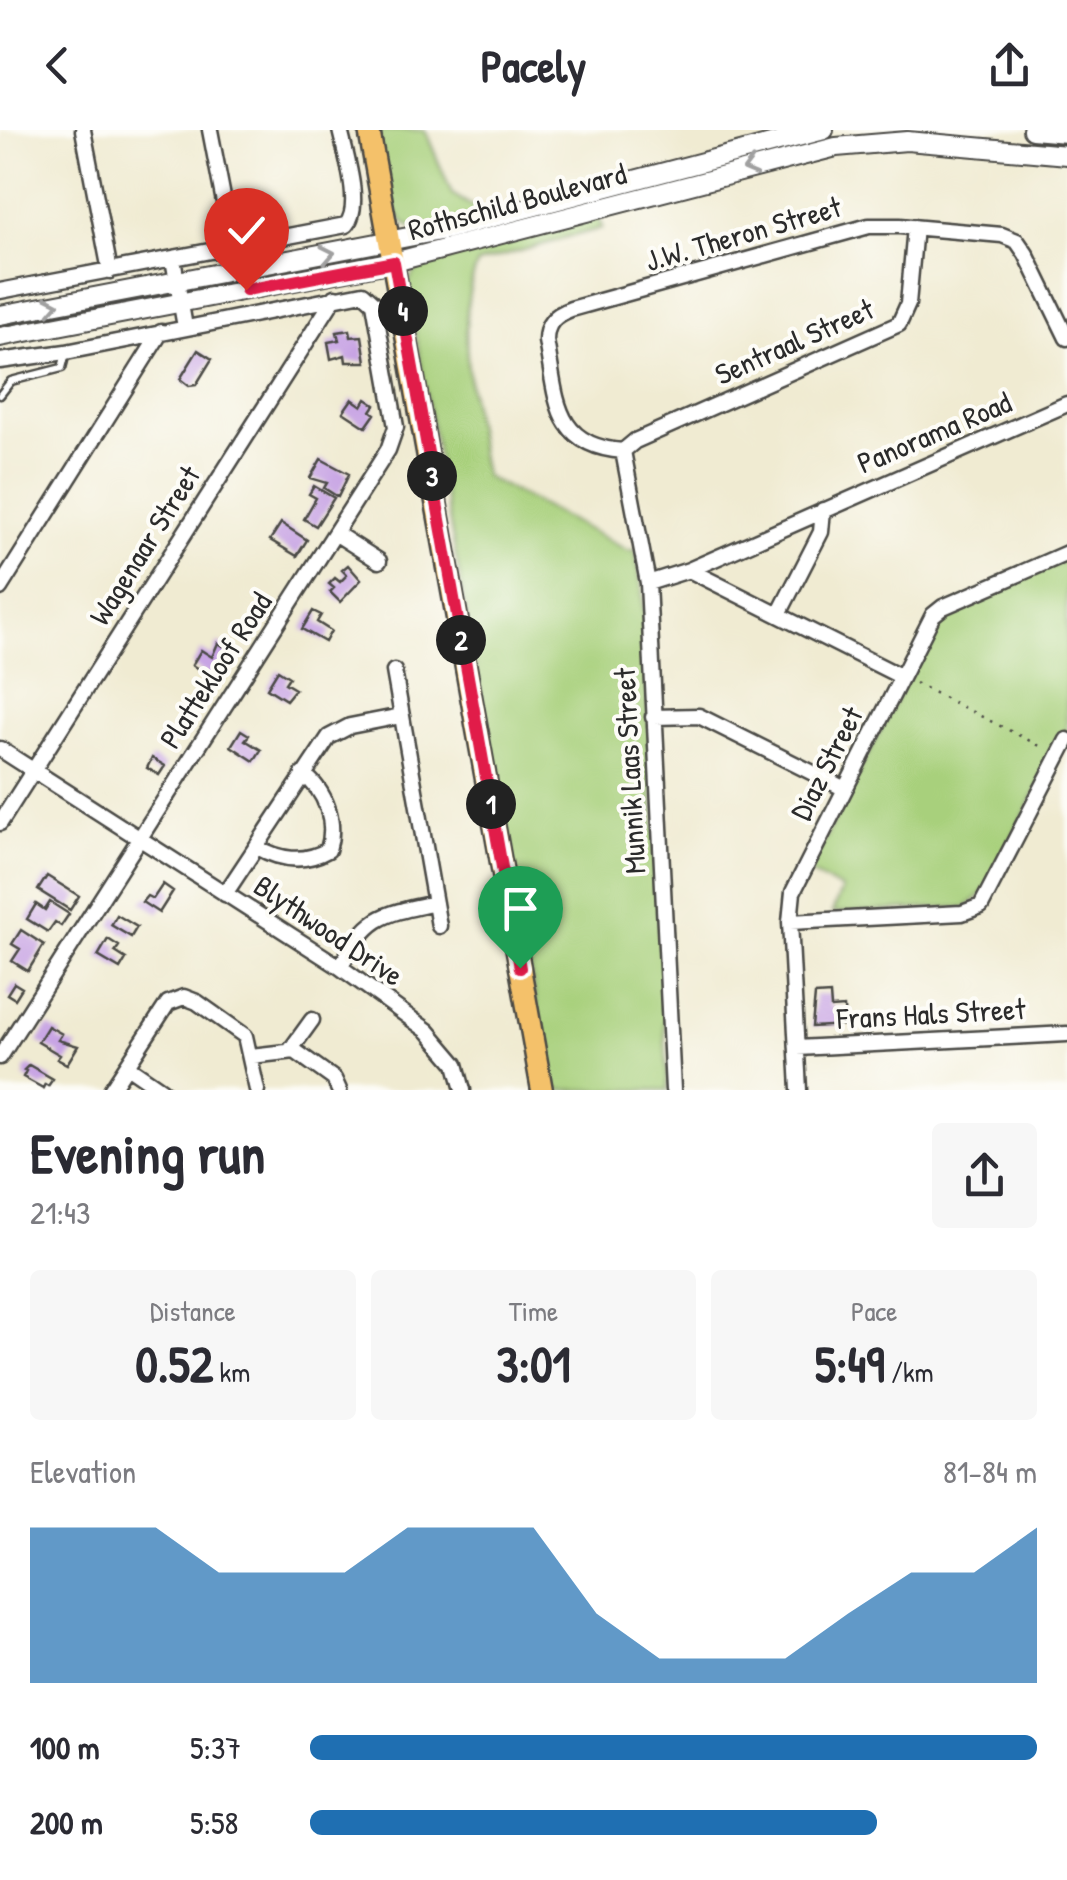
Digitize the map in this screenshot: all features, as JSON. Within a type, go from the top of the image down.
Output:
[{"type":"main road","points":[[369,130],[542,1090]]},
{"type":"street","points":[[83,130],[110,271]]},
{"type":"street","points":[[210,130],[233,248]]},
{"type":"street","points":[[0,291],[335,230],[352,220],[354,203],[340,130]]},
{"type":"street","name":"Rothschild Boulevard","points":[[392,252],[824,130]]},
{"type":"street","points":[[1032,130],[1060,132],[1060,154]]},
{"type":"street","name":"Rothschild Boulevard","points":[[392,252],[836,147],[907,142],[1060,154]]},
{"type":"street","name":"J.W. Theron Street","points":[[622,451],[605,450],[591,443],[573,433],[562,420],[546,341],[554,318],[869,226],[1002,235],[1016,241],[1067,338]]},
{"type":"street","name":"Sentraal Street","points":[[622,451],[634,442],[899,324],[908,304],[915,227]]},
{"type":"street","points":[[0,315],[178,281],[392,252]]},
{"type":"street","points":[[0,336],[182,304],[392,252]]},
{"type":"street","points":[[173,258],[185,327]]},
{"type":"street","name":"Plattekloof Road","points":[[0,1056],[396,434],[374,303],[367,294],[334,297]]},
{"type":"street","points":[[0,361],[66,352],[334,297]]},
{"type":"street","name":"Wagenaar Street","points":[[0,823],[334,297]]},
{"type":"street","points":[[0,588],[161,332]]},
{"type":"street","name":"Panorama Road","points":[[648,584],[689,570],[1067,404]]},
{"type":"street","name":"Munnik Laas Street","points":[[622,451],[648,584],[673,1090]]},
{"type":"street","points":[[780,614],[821,532],[824,510]]},
{"type":"street","points":[[335,533],[379,561]]},
{"type":"street","name":"Diaz Street","points":[[800,1090],[790,922],[793,892],[900,676],[937,611],[1067,553]]},
{"type":"street","points":[[689,570],[900,676]]},
{"type":"street","points":[[394,671],[439,926]]},
{"type":"street","points":[[226,894],[323,743],[338,730],[400,716]]},
{"type":"street","points":[[652,717],[699,716],[845,790]]},
{"type":"street","points":[[790,922],[962,913],[980,906],[1063,757],[1067,740]]},
{"type":"street","name":"Blythwood Drive","points":[[0,749],[340,967],[428,1031],[456,1064],[463,1090]]},
{"type":"street","points":[[257,846],[288,860],[328,850],[331,832],[324,793],[303,774]]},
{"type":"street","points":[[340,967],[357,938],[382,916],[434,904]]},
{"type":"street","points":[[111,1090],[168,1003],[184,997],[240,1031],[248,1042],[257,1090]]},
{"type":"street","points":[[291,1050],[312,1020]]},
{"type":"street","name":"Frans Hals Street","points":[[797,1048],[1067,1034]]},
{"type":"street","points":[[251,1056],[291,1050],[334,1080],[339,1090]]},
{"type":"street","points":[[126,1066],[162,1090]]},
{"type":"lane","points":[[0,395],[11,380],[62,368],[66,352]]},
{"type":"path","points":[[900,676],[1063,757]]},
{"type":"green space","points":[[378,130],[425,130],[452,194],[477,209],[479,216],[431,227],[406,224],[392,203]]},
{"type":"green space","points":[[598,216],[602,228],[478,263],[467,310],[468,368],[484,476],[629,551],[635,549],[642,589],[668,1090],[552,1090],[407,286],[423,263]]},
{"type":"green space","points":[[1067,559],[1067,730],[985,892],[966,907],[832,913],[842,889],[808,872],[939,616]]},
{"type":"building","points":[[350,330],[351,337],[362,336],[366,362],[346,362],[345,355],[331,359],[328,342],[339,340],[337,332]]},
{"type":"building","points":[[198,350],[212,359],[196,385],[189,386],[180,379]]},
{"type":"building","points":[[352,399],[362,406],[366,399],[375,405],[371,411],[375,414],[366,427],[343,412]]},
{"type":"building","points":[[321,459],[349,474],[338,497],[324,488],[327,483],[310,478]]},
{"type":"building","points":[[314,486],[334,498],[316,526],[304,519],[316,498],[309,494]]},
{"type":"building","points":[[281,523],[307,540],[297,556],[270,540]]},
{"type":"building","points":[[348,565],[361,580],[340,602],[330,592],[334,588],[329,584],[335,578],[340,582],[347,575],[342,570]]},
{"type":"building","points":[[313,611],[321,615],[317,622],[331,631],[325,642],[302,629]]},
{"type":"building","points":[[218,643],[235,653],[217,681],[192,665],[201,650],[212,657]]},
{"type":"building","points":[[278,670],[289,677],[285,683],[295,689],[286,700],[267,688]]},
{"type":"building","points":[[241,730],[249,735],[245,740],[261,750],[254,761],[231,746]]},
{"type":"building","points":[[152,758],[165,766],[159,775],[147,768]]},
{"type":"building","points":[[47,876],[79,896],[70,910],[38,890]]},
{"type":"building","points":[[163,884],[173,891],[159,913],[142,902],[147,896],[153,899]]},
{"type":"building","points":[[50,902],[69,914],[61,926],[55,922],[48,932],[27,919],[36,904],[45,910]]},
{"type":"building","points":[[117,915],[137,927],[131,937],[111,925]]},
{"type":"building","points":[[21,930],[44,945],[28,971],[12,961],[20,949],[12,944]]},
{"type":"building","points":[[108,939],[119,946],[115,952],[126,959],[120,969],[98,956]]},
{"type":"building","points":[[14,983],[22,988],[15,999],[7,994]]},
{"type":"building","points":[[830,994],[831,1008],[844,1007],[845,1025],[812,1027],[815,995]]},
{"type":"building","points":[[48,1026],[62,1034],[58,1040],[78,1046],[67,1064],[38,1042]]},
{"type":"building","points":[[29,1065],[53,1079],[48,1086],[43,1088],[23,1077]]},
{"type":"route","points":[[246,290],[394,262],[520,968]]}]
